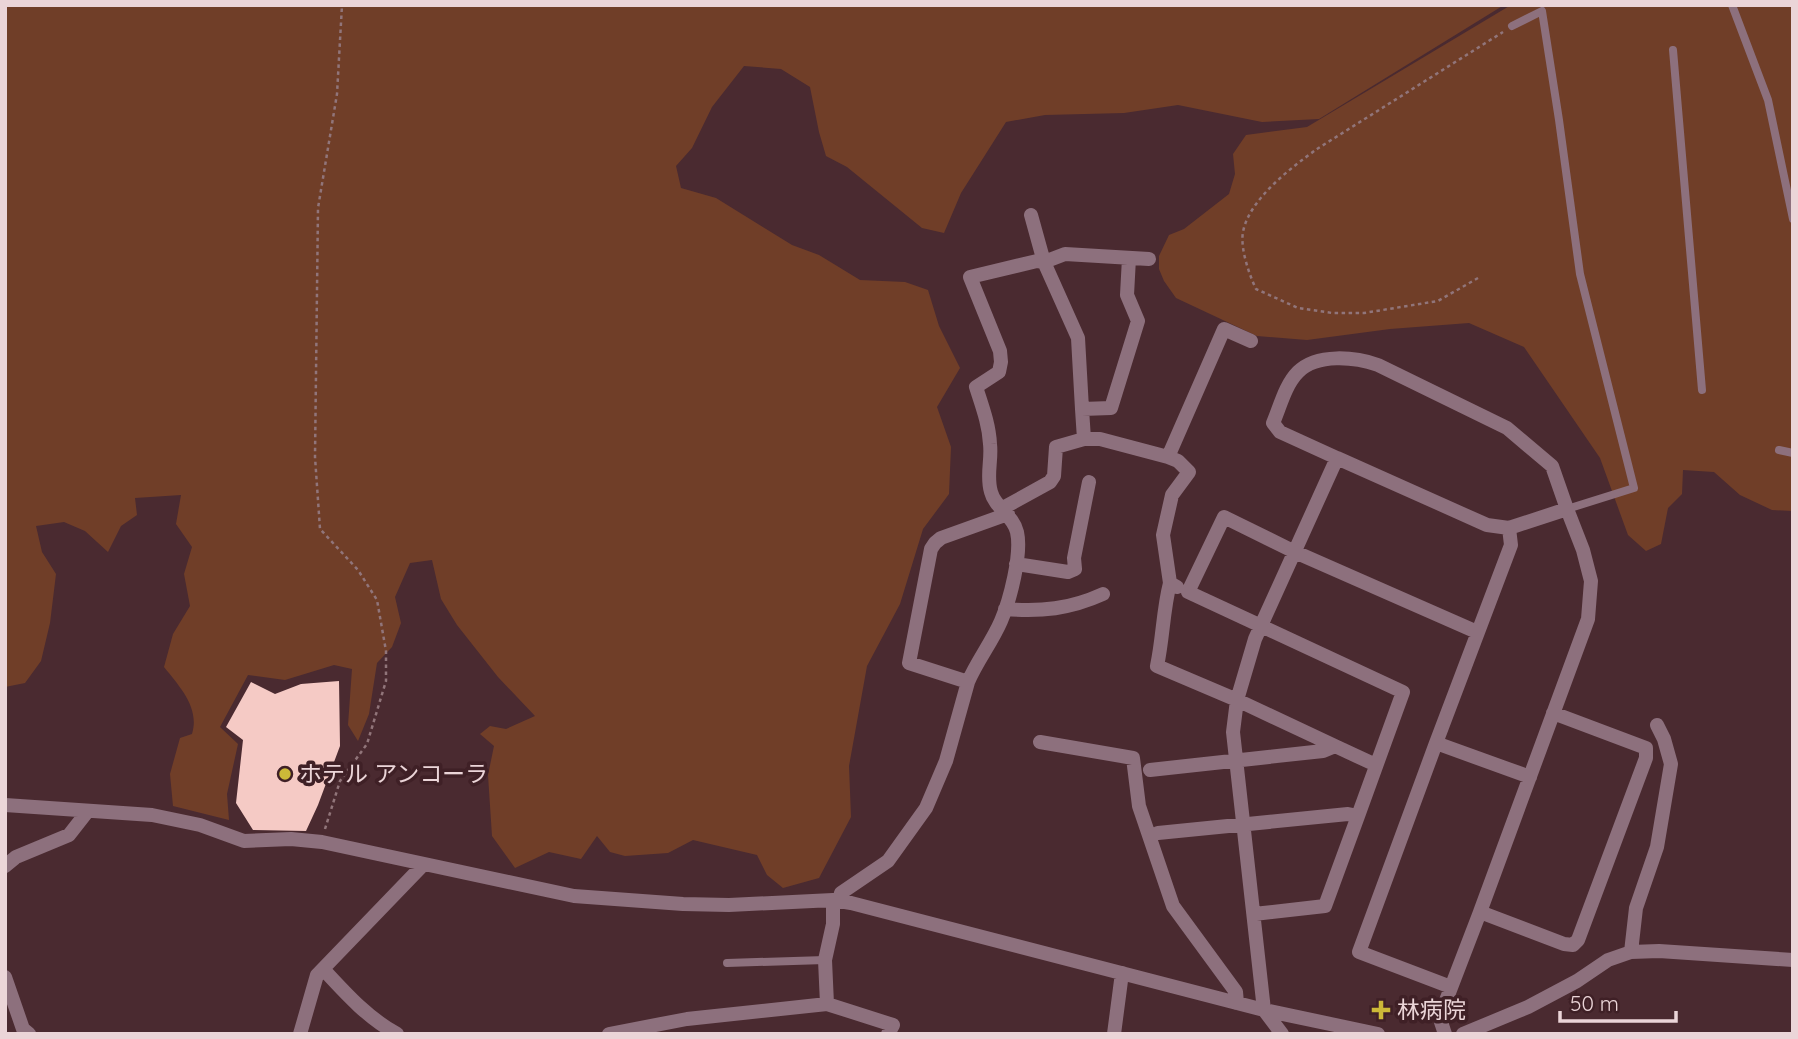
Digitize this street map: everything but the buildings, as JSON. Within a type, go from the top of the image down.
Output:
[{"type":"street","points":[[1031,215],[1044,262],[1072,320],[1077,338],[1084,439]]},
{"type":"street","points":[[827,1004],[825,960],[836,900],[841,893],[888,860],[926,808],[946,761],[968,682],[1000,623],[1016,564],[1017,533],[991,493],[988,474],[991,445],[976,387],[999,372],[1000,351],[970,277],[1037,261],[1044,262],[1065,254],[1149,259]]},
{"type":"street","points":[[1082,409],[1111,408],[1138,321],[1127,295],[1129,258]]},
{"type":"street","points":[[1168,457],[1224,329],[1251,341]]},
{"type":"street","points":[[1445,1034],[1441,1022],[1442,1011],[1588,619],[1591,581],[1583,550],[1552,466],[1507,428],[1378,365],[1359,358],[1337,358],[1313,364],[1298,372],[1273,423],[1280,432],[1486,525],[1509,528],[1567,509]]},
{"type":"street","points":[[968,682],[909,663],[934,543],[1005,511],[1050,482],[1054,476],[1056,447],[1084,439],[1110,441],[1168,457],[1178,461],[1189,472],[1172,495],[1163,535],[1170,583],[1164,606],[1157,666],[1376,765]]},
{"type":"street","points":[[1282,1034],[1264,1010],[1233,732],[1237,700],[1255,639],[1337,458]]},
{"type":"street","points":[[1016,564],[1068,572],[1074,569],[1088,482]]},
{"type":"street","points":[[1188,592],[1224,517],[1295,552],[1477,632]]},
{"type":"street","points":[[1451,987],[1359,952],[1511,545],[1509,528]]},
{"type":"street","points":[[1170,583],[1404,692],[1325,905],[1254,914]]},
{"type":"street","points":[[1005,609],[1045,610],[1079,605],[1103,594]]},
{"type":"street","points":[[1480,912],[1573,945],[1578,940],[1646,758],[1646,748],[1553,713]]},
{"type":"street","points":[[1631,952],[1636,908],[1657,847],[1671,764],[1657,725]]},
{"type":"street","points":[[1040,742],[1133,758],[1139,806],[1174,906],[1236,992],[1237,1003]]},
{"type":"street","points":[[1436,743],[1530,777]]},
{"type":"street","points":[[1150,770],[1323,751],[1335,746]]},
{"type":"street","points":[[5,805],[152,815],[201,825],[244,841],[291,839],[322,842],[574,896],[729,905],[836,900],[1264,1010],[1378,1034]]},
{"type":"street","points":[[5,866],[16,857],[69,835],[87,812]]},
{"type":"street","points":[[1158,833],[1348,814],[1358,816]]},
{"type":"street","points":[[300,1034],[317,975],[423,865]]},
{"type":"street","points":[[1463,1034],[1528,1007],[1577,981],[1608,960],[1631,952],[1659,951],[1793,960]]},
{"type":"street","points":[[324,970],[376,1022],[397,1034]]},
{"type":"street","points":[[1114,1034],[1122,973]]},
{"type":"street","points":[[5,977],[23,1029],[29,1034]]},
{"type":"street","points":[[609,1034],[687,1018],[827,1004],[893,1025],[888,1034]]},
{"type":"lane","points":[[1732,5],[1768,100],[1793,219]]},
{"type":"lane","points":[[1512,26],[1542,11],[1580,274],[1634,488],[1567,509]]},
{"type":"lane","points":[[1673,50],[1702,390]]},
{"type":"lane","points":[[1779,450],[1793,453]]},
{"type":"lane","points":[[727,963],[825,960]]},
{"type":"path","points":[[322,842],[340,781],[367,744],[386,681],[386,651],[377,600],[358,570],[320,529],[315,457],[318,208],[337,94],[342,5]]},
{"type":"path","points":[[1478,278],[1438,301],[1364,313],[1332,313],[1298,308],[1256,289],[1246,261],[1242,234],[1249,212],[1290,169],[1317,149],[1512,26]]},
{"type":"shaded area","points":[[5,5],[1504,5],[1319,119],[1262,122],[1178,105],[1124,113],[1045,115],[1006,122],[961,193],[944,233],[922,228],[847,167],[826,156],[810,87],[781,69],[744,66],[712,107],[692,148],[676,166],[681,188],[716,198],[792,245],[819,255],[860,280],[905,282],[928,290],[939,326],[960,368],[937,407],[951,447],[949,494],[923,529],[900,604],[867,666],[849,766],[851,817],[819,878],[783,888],[767,875],[757,855],[693,840],[668,853],[625,856],[610,852],[597,836],[581,859],[549,852],[515,868],[492,836],[488,775],[494,746],[480,734],[490,726],[506,729],[535,716],[498,677],[457,625],[441,599],[432,560],[410,563],[395,597],[401,623],[392,647],[377,663],[369,714],[358,741],[348,725],[352,669],[334,665],[285,680],[248,675],[220,727],[238,744],[227,794],[229,820],[173,806],[170,774],[180,738],[192,734],[194,724],[187,698],[164,667],[173,634],[190,606],[184,574],[192,547],[176,524],[181,495],[135,498],[137,515],[121,526],[108,552],[85,531],[64,522],[36,526],[42,552],[56,574],[50,623],[41,661],[25,683],[5,687]]},
{"type":"shaded area","points":[[1511,5],[1793,5],[1793,511],[1772,510],[1740,495],[1714,472],[1683,470],[1682,494],[1668,508],[1661,544],[1646,551],[1628,535],[1600,458],[1524,347],[1469,323],[1390,329],[1307,340],[1257,336],[1176,298],[1164,281],[1159,269],[1159,256],[1169,235],[1184,229],[1229,194],[1235,174],[1233,154],[1246,135],[1307,127]]},
{"type":"place","name":"ホテル アンコーラ","points":[[285,774]]},
{"type":"place","name":"林病院","points":[[1381,1010]]}]
